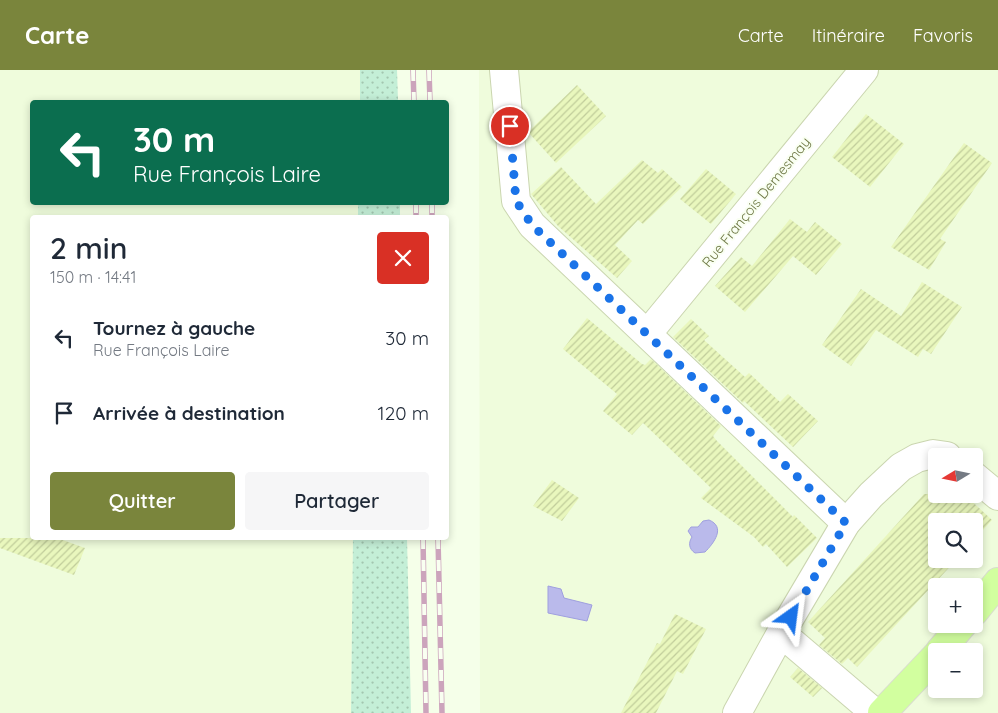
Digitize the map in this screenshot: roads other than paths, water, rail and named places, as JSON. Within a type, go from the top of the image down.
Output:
[{"type":"main road","points":[[983,601],[998,582]]},
{"type":"main road","points":[[947,643],[955,633]]},
{"type":"main road","points":[[882,713],[928,664]]},
{"type":"street","points":[[504,70],[516,201],[532,225],[648,333],[846,523]]},
{"type":"street","name":"Rue François Demesmay","points":[[648,333],[864,70]]},
{"type":"street","points":[[737,713],[781,633],[846,523],[877,489],[901,467],[917,458],[928,455]]},
{"type":"street","points":[[983,484],[998,496]]},
{"type":"street","points":[[781,633],[875,713]]},
{"type":"water","points":[[709,520],[717,527],[718,531],[715,540],[705,552],[695,553],[690,548],[692,537],[688,531],[691,527],[698,527],[703,521]]},
{"type":"water","points":[[548,586],[561,589],[564,598],[592,605],[587,621],[548,613]]},
{"type":"railway","points":[[413,70],[414,100]]},
{"type":"railway","points":[[429,70],[430,100]]},
{"type":"railway","points":[[416,205],[416,215]]},
{"type":"railway","points":[[432,205],[432,215]]},
{"type":"railway","points":[[423,540],[426,713]]},
{"type":"railway","points":[[438,540],[442,713]]}]
